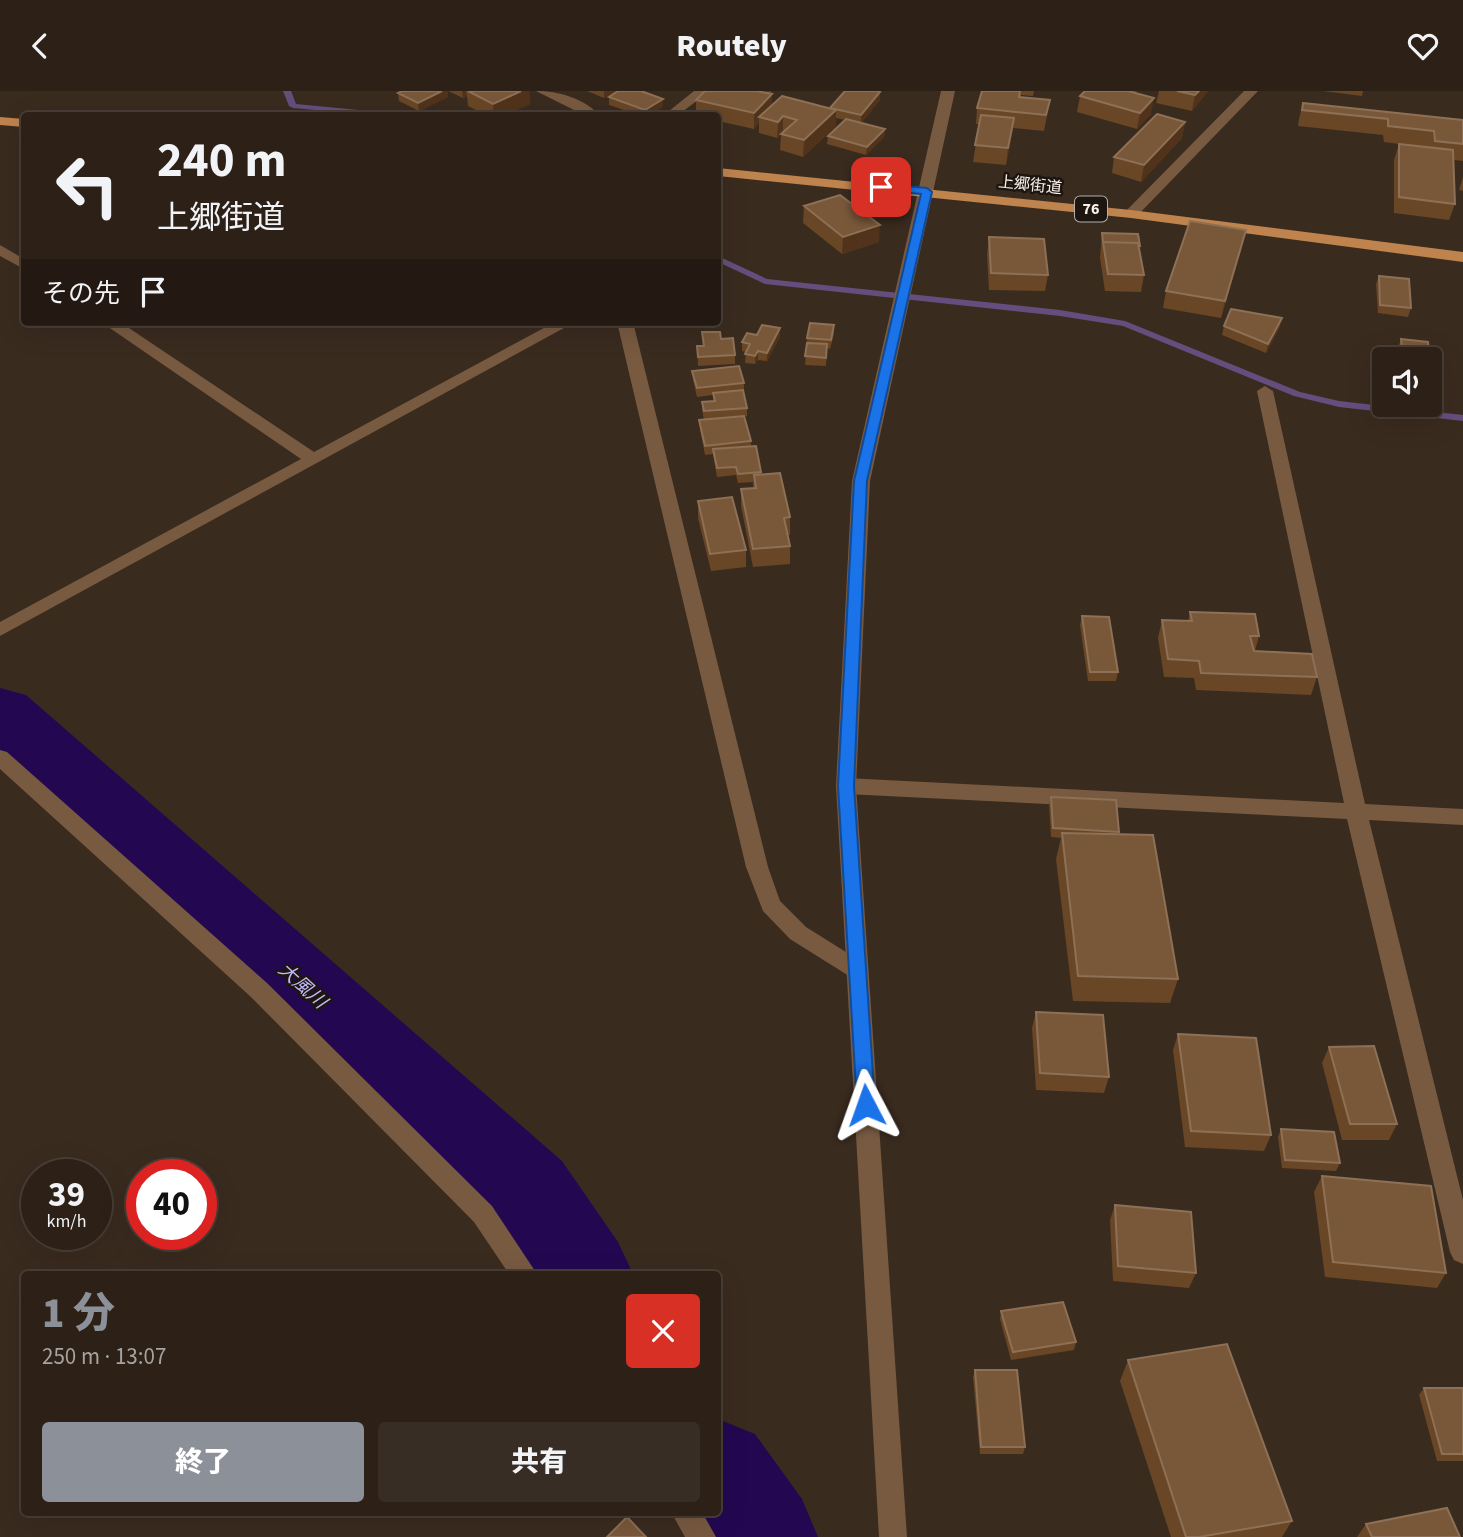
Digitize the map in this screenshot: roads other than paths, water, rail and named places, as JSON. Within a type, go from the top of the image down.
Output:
[{"type":"main road","points":[[0,121],[21,123]]},
{"type":"main road","name":"上郷街道","points":[[721,172],[1131,214],[1463,257]]},
{"type":"street","points":[[543,91],[588,112]]},
{"type":"street","points":[[674,112],[703,91]]},
{"type":"street","points":[[894,1537],[846,786],[861,481],[948,91]]},
{"type":"street","points":[[1131,214],[1251,91]]},
{"type":"street","points":[[0,249],[21,263]]},
{"type":"street","points":[[115,326],[312,459]]},
{"type":"street","points":[[0,630],[560,326]]},
{"type":"street","points":[[626,326],[757,867],[771,905],[799,933],[857,970]]},
{"type":"street","points":[[1265,391],[1356,811],[1463,1252]]},
{"type":"street","points":[[0,757],[258,990],[483,1214],[522,1271]]},
{"type":"street","points":[[846,786],[1463,817]]},
{"type":"street","points":[[688,1516],[702,1537]]},
{"type":"waterway","points":[[287,91],[293,106],[358,112]]},
{"type":"waterway","points":[[721,260],[765,281],[1060,313],[1125,324],[1297,394],[1339,404],[1463,418]]},
{"type":"waterway","name":"大風川","points":[[0,714],[529,1190],[582,1271]]},
{"type":"waterway","name":"大風川","points":[[721,1475],[764,1537]]}]
